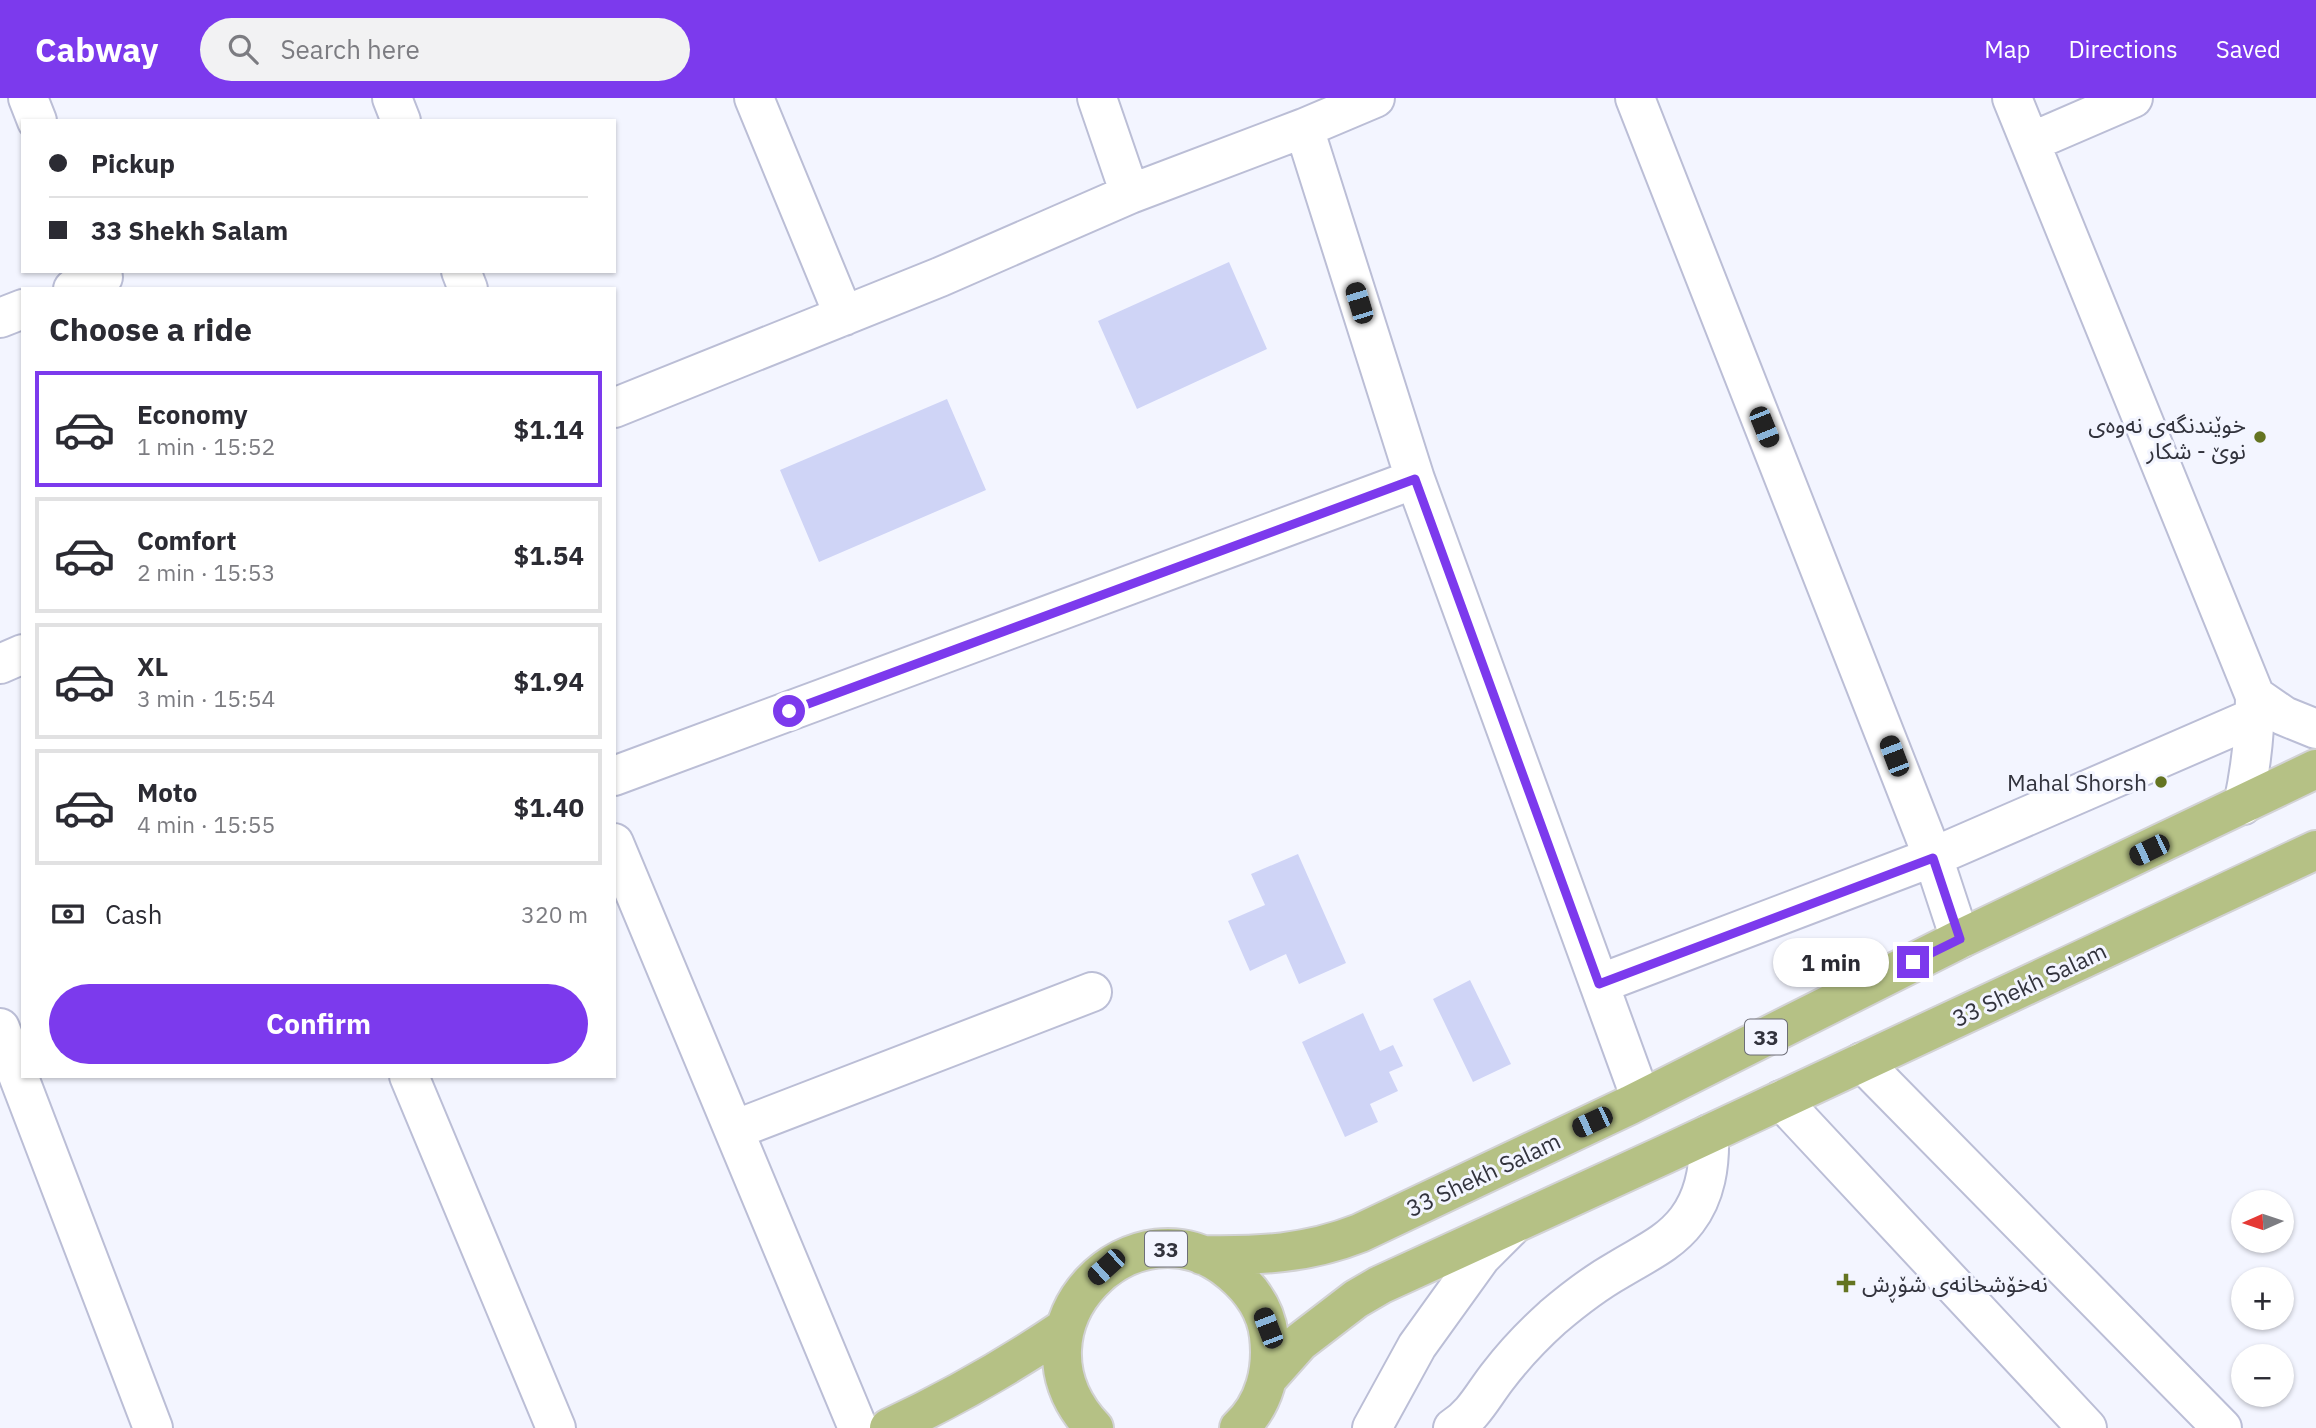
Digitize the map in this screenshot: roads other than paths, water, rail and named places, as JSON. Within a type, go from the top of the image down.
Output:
[{"type":"main road","name":"33 Shekh Salam","points":[[1202,1255],[1253,1256],[1303,1251],[1335,1243],[1641,1098],[1960,939],[2316,769]]},
{"type":"main road","name":"33 Shekh Salam","points":[[1268,1378],[1300,1342],[1356,1298],[1380,1285],[2316,850]]},
{"type":"main road","name":"33 Shekh Salam","points":[[1094,1428],[1071,1397],[1064,1374],[1062,1351],[1065,1328],[1073,1304],[1088,1284],[1106,1267],[1128,1256],[1153,1249],[1178,1249],[1202,1255],[1224,1266],[1244,1283],[1259,1304],[1268,1328],[1271,1353],[1268,1378],[1259,1401],[1243,1426]]},
{"type":"main road","points":[[889,1428],[1002,1370],[1065,1328]]},
{"type":"street","points":[[28,98],[36,119]]},
{"type":"street","points":[[392,98],[400,119]]},
{"type":"street","points":[[754,98],[844,316]]},
{"type":"street","points":[[1097,98],[1130,194]]},
{"type":"street","points":[[616,407],[940,277],[1130,194],[1375,98]]},
{"type":"street","points":[[1635,98],[1933,858],[1960,939]]},
{"type":"street","points":[[2012,98],[2255,706],[2251,766],[2243,805]]},
{"type":"street","points":[[2031,142],[2133,98]]},
{"type":"street","points":[[1304,128],[1415,479],[1641,1098]]},
{"type":"street","points":[[0,318],[21,310]]},
{"type":"street","points":[[616,775],[1415,479]]},
{"type":"street","points":[[0,664],[21,655]]},
{"type":"street","points":[[1599,984],[1933,858],[2255,706],[2316,729]]},
{"type":"street","points":[[616,848],[859,1428]]},
{"type":"street","points":[[734,1130],[1092,992]]},
{"type":"street","points":[[3,1045],[153,1428]]},
{"type":"street","points":[[1862,1062],[2222,1428]]},
{"type":"street","points":[[411,1078],[556,1428]]},
{"type":"street","points":[[1781,1100],[2087,1428]]},
{"type":"street","points":[[1453,1428],[1475,1411],[1497,1377],[1552,1318],[1584,1292],[1672,1237],[1687,1220],[1699,1201],[1707,1179],[1709,1134]]},
{"type":"street","points":[[1372,1428],[1417,1346],[1481,1257],[1513,1225]]},
{"type":"place","name":"خوێندنگەی نەوەی نوێ - شکار","points":[[2260,437]]},
{"type":"place","name":"Mahal Shorsh","points":[[2161,782]]},
{"type":"place","name":"نەخۆشخانەی شۆڕش","points":[[1846,1283]]}]
